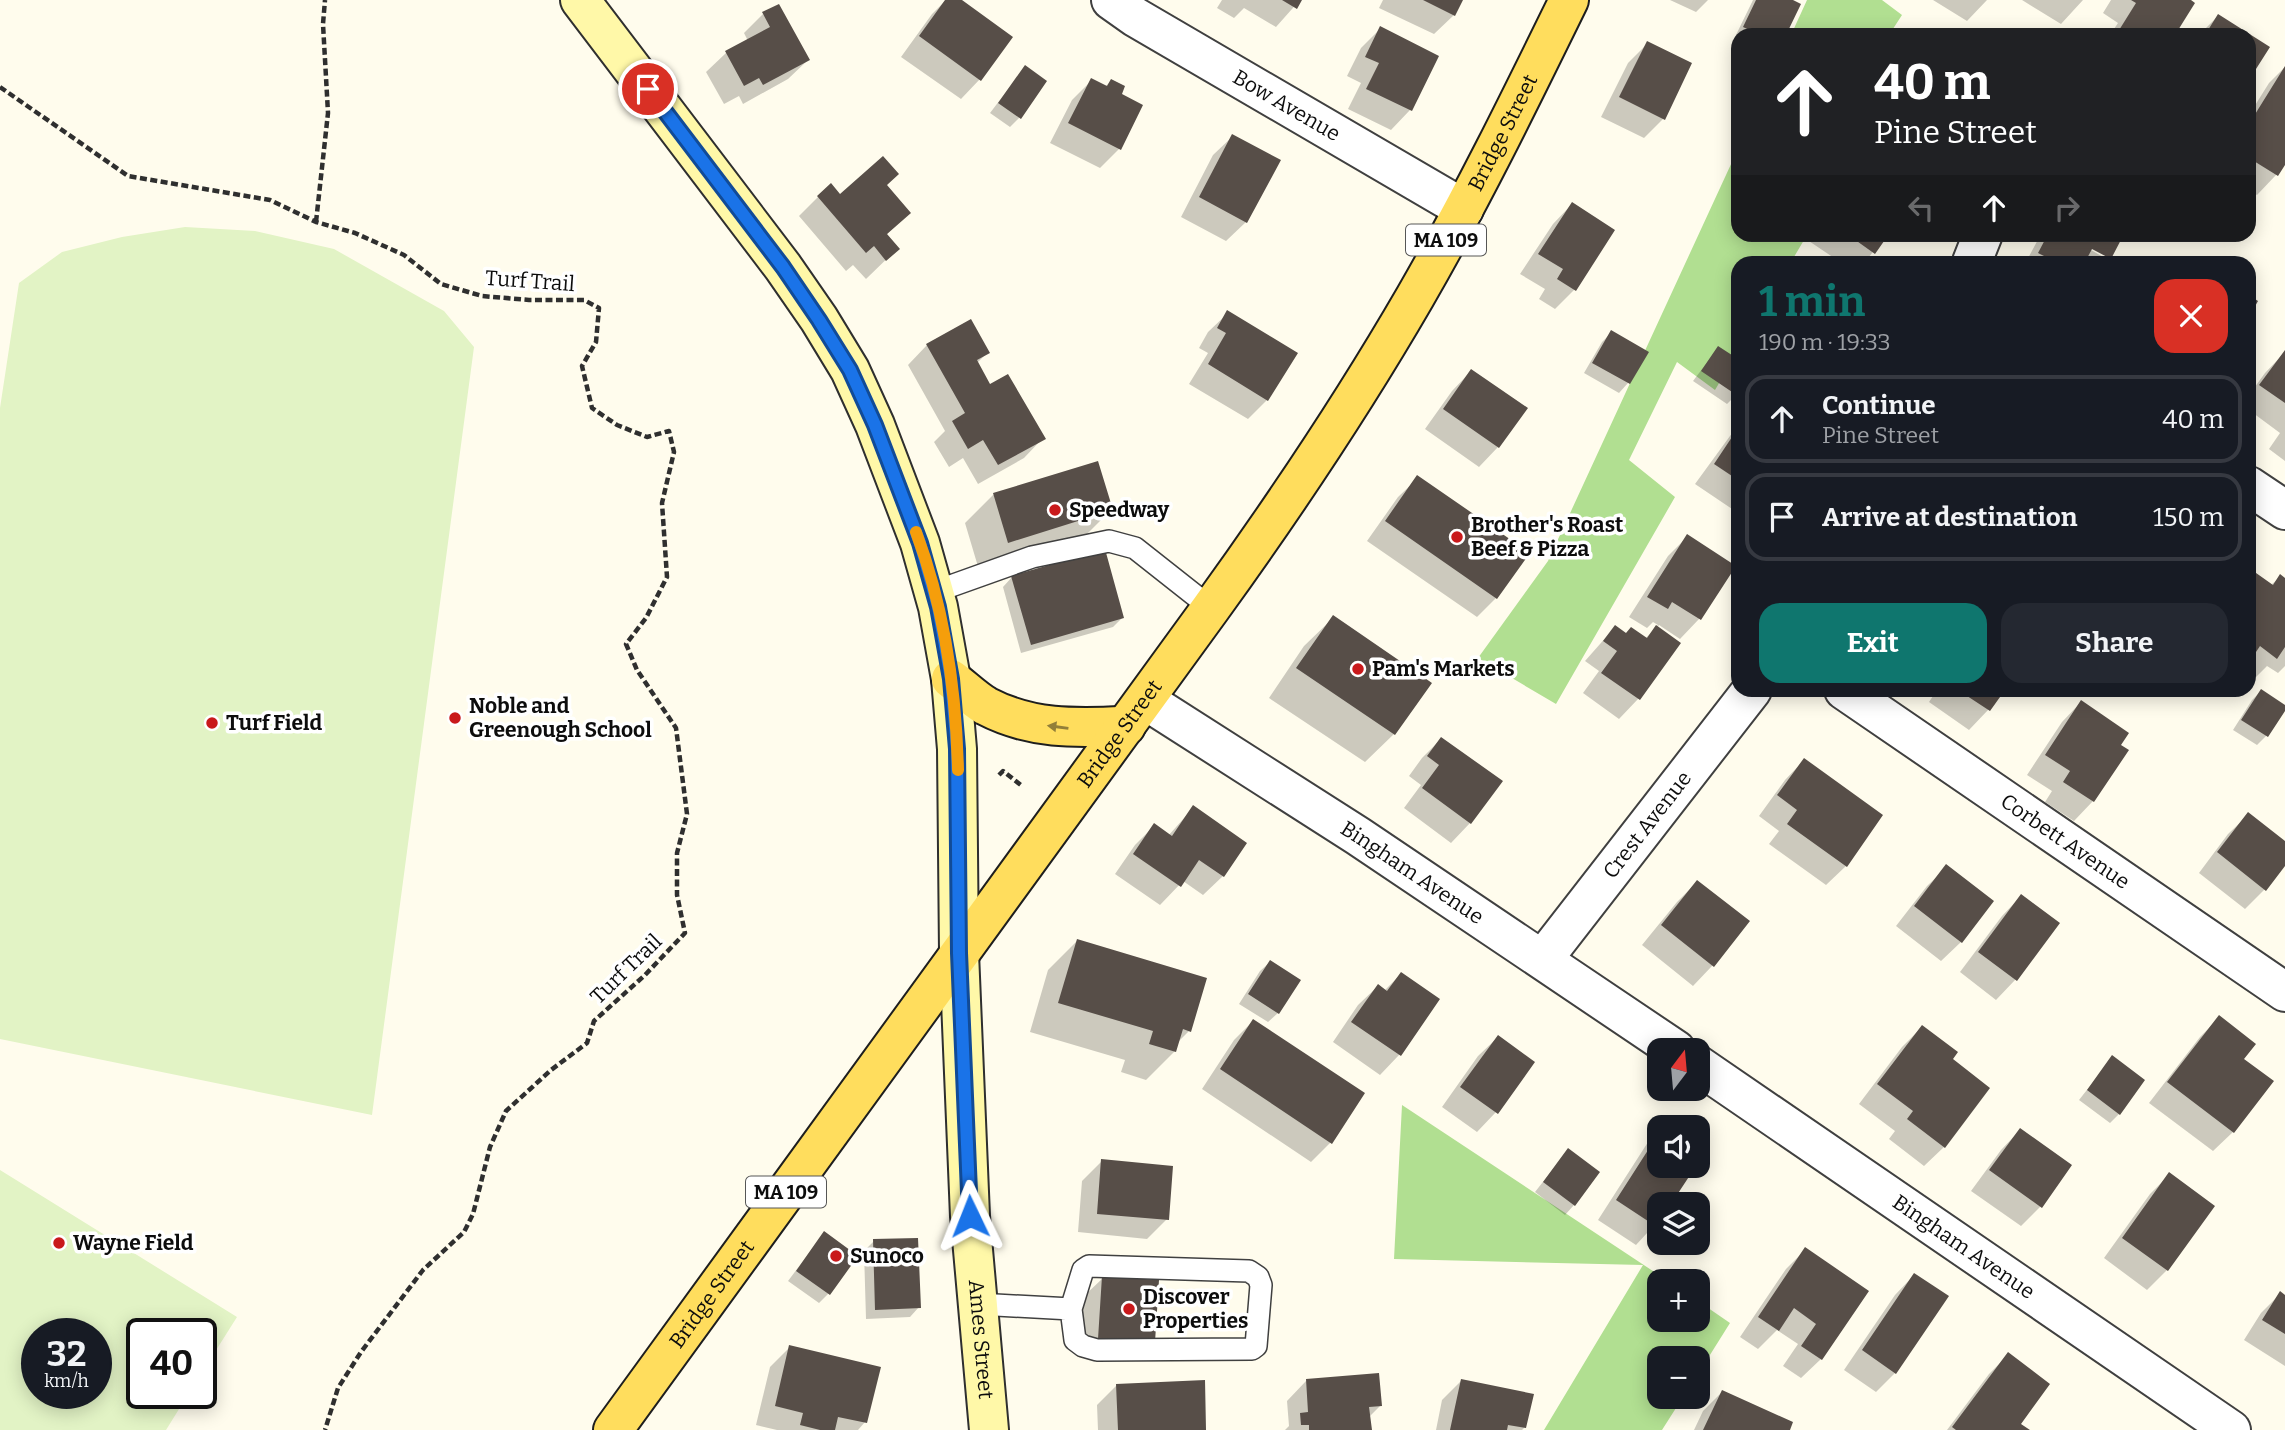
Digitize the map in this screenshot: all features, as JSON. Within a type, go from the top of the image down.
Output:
[{"type":"main road","name":"Bridge Street","points":[[613,1430],[1211,608],[1306,471],[1366,379],[1464,209],[1569,0]]},
{"type":"main road","points":[[951,679],[985,705],[1028,723],[1067,729],[1135,713]]},
{"type":"street","points":[[580,0],[783,267],[850,370],[875,425],[915,530],[934,592],[951,679]]},
{"type":"street","name":"Bow Avenue","points":[[1111,0],[1135,17],[1464,209]]},
{"type":"street","points":[[2256,491],[2285,510]]},
{"type":"street","name":"Ames Street","points":[[951,679],[960,824],[959,953],[970,1216],[989,1430]]},
{"type":"street","name":"Crest Avenue","points":[[1543,959],[1747,697]]},
{"type":"street","name":"Corbett Avenue","points":[[1854,697],[2285,992]]},
{"type":"street","name":"Bingham Avenue","points":[[1135,713],[1358,836],[1658,1038]]},
{"type":"street","name":"Bingham Avenue","points":[[1710,1073],[2231,1430]]},
{"type":"lane","points":[[934,592],[1032,557],[1109,541],[1135,548],[1211,608]]},
{"type":"lane","points":[[1088,1266],[1249,1271],[1258,1277],[1261,1285],[1258,1336],[1256,1346],[1252,1349],[1097,1350],[1083,1346],[1075,1339],[1071,1309],[1083,1270],[1088,1266]]},
{"type":"lane","points":[[978,1304],[1071,1309]]},
{"type":"path","points":[[316,222],[328,113],[323,24],[325,0]]},
{"type":"path","name":"Turf Trail","points":[[0,87],[128,176],[270,200],[316,222],[355,233],[404,255],[441,284],[482,296],[529,300],[584,300],[599,308],[596,342],[582,366],[592,408],[617,425],[647,437],[669,431],[674,452],[662,503],[667,577],[646,618],[626,644],[637,670],[676,728],[687,814],[677,853],[677,895],[684,933],[645,975],[594,1021],[587,1043],[551,1070],[506,1111],[490,1147],[474,1214],[464,1232],[423,1270],[360,1352],[338,1388],[325,1430]]},
{"type":"path","points":[[996,778],[1003,771],[1022,786]]},
{"type":"green space","points":[[1807,0],[1882,0],[1902,15],[1894,28],[1794,28]]},
{"type":"green space","points":[[1731,164],[1731,242],[1803,242],[1795,256],[1731,256],[1731,363],[1715,390],[1677,362],[1629,460],[1675,497],[1556,704],[1478,658],[1548,561]]},
{"type":"green space","name":"Turf Field","points":[[185,227],[255,231],[334,249],[444,311],[474,347],[372,1115],[0,1039],[0,408],[19,283],[62,252],[122,237]]},
{"type":"green space","points":[[1402,1105],[1650,1269],[1647,1269],[1647,1332],[1710,1332],[1710,1309],[1730,1323],[1710,1355],[1710,1346],[1647,1346],[1647,1409],[1675,1409],[1662,1430],[1544,1430],[1643,1265],[1394,1259]]},
{"type":"green space","name":"Wayne Field","points":[[0,1170],[237,1317],[217,1349],[217,1318],[126,1318],[126,1409],[179,1409],[166,1430],[0,1430]]},
{"type":"building","points":[[945,0],[962,0],[1013,37],[981,81],[919,36]]},
{"type":"building","points":[[1282,0],[1302,0],[1297,9]]},
{"type":"building","points":[[1423,0],[1463,0],[1455,16]]},
{"type":"building","points":[[1756,0],[1793,0],[1801,4],[1789,28],[1743,27]]},
{"type":"building","points":[[2131,0],[2191,0],[2195,3],[2179,28],[2120,28],[2136,3]]},
{"type":"building","points":[[779,4],[810,60],[763,85],[759,78],[744,86],[725,51],[770,27],[762,12]]},
{"type":"building","points":[[2218,14],[2240,28],[2209,28]]},
{"type":"building","points":[[1380,26],[1439,56],[1412,111],[1366,89],[1379,63],[1365,57]]},
{"type":"building","points":[[2256,38],[2270,47],[2256,69]]},
{"type":"building","points":[[1647,41],[1692,63],[1665,120],[1619,97]]},
{"type":"building","points":[[1025,65],[1047,81],[1021,119],[998,103]]},
{"type":"building","points":[[2285,66],[2285,165],[2278,176],[2256,162],[2256,113]]},
{"type":"building","points":[[1091,78],[1107,86],[1111,79],[1125,86],[1122,94],[1143,105],[1121,150],[1068,123]]},
{"type":"building","points":[[1232,134],[1281,160],[1247,223],[1199,197]]},
{"type":"building","points":[[883,156],[899,174],[887,185],[911,213],[887,234],[900,249],[886,261],[874,246],[866,253],[817,196],[831,183],[840,194]]},
{"type":"building","points":[[1572,202],[1615,230],[1576,291],[1557,279],[1563,269],[1538,254]]},
{"type":"building","points":[[1858,242],[1883,242],[1875,254]]},
{"type":"building","points":[[2044,242],[2120,242],[2113,256],[2105,256],[2092,249],[2088,256],[2044,256],[2038,253]]},
{"type":"building","points":[[1227,310],[1298,353],[1268,401],[1208,364],[1226,333],[1217,328]]},
{"type":"building","points":[[971,319],[990,353],[977,360],[990,384],[1008,374],[1046,439],[998,465],[983,440],[968,449],[952,421],[965,413],[926,344]]},
{"type":"building","points":[[1611,330],[1649,352],[1630,384],[1592,363]]},
{"type":"building","points":[[1718,346],[1731,354],[1731,391],[1701,371]]},
{"type":"building","points":[[2285,350],[2285,403],[2259,385]]},
{"type":"building","points":[[1471,369],[1528,408],[1499,448],[1443,409]]},
{"type":"building","points":[[1731,438],[1731,475],[1714,464]]},
{"type":"building","points":[[1098,461],[1113,510],[1008,543],[993,493]]},
{"type":"building","name":"Brother's Roast Beef & Pizza","points":[[1417,475],[1530,553],[1497,599],[1385,521]]},
{"type":"building","points":[[1687,534],[1731,563],[1731,574],[1701,620],[1672,602],[1668,609],[1647,597]]},
{"type":"building","points":[[1105,549],[1124,618],[1031,645],[1011,576]]},
{"type":"building","points":[[2256,573],[2273,585],[2280,574],[2285,578],[2285,647],[2277,659],[2260,646],[2256,652]]},
{"type":"building","points":[[1333,615],[1432,683],[1395,735],[1296,668]]},
{"type":"building","points":[[1615,625],[1626,633],[1631,627],[1647,638],[1656,625],[1681,643],[1640,700],[1601,673],[1617,651],[1603,641]]},
{"type":"building","points":[[2261,689],[2285,705],[2285,711],[2268,737],[2241,720]]},
{"type":"building","points":[[1969,697],[2000,697],[1990,711]]},
{"type":"building","points":[[2081,700],[2129,733],[2121,745],[2129,750],[2094,802],[2063,782],[2070,771],[2045,755]]},
{"type":"building","points":[[1441,737],[1503,781],[1471,824],[1422,788],[1439,765],[1427,756]]},
{"type":"building","points":[[1804,758],[1883,815],[1847,867],[1787,824],[1797,810],[1777,795]]},
{"type":"building","points":[[1193,805],[1247,843],[1224,877],[1199,860],[1181,887],[1133,854],[1154,823],[1172,836]]},
{"type":"building","points":[[2248,812],[2285,841],[2285,866],[2266,891],[2217,852]]},
{"type":"building","points":[[1946,864],[1994,901],[1962,943],[1914,906]]},
{"type":"building","points":[[1697,880],[1750,921],[1714,967],[1661,925]]},
{"type":"building","points":[[2021,894],[2060,923],[2017,981],[1978,952]]},
{"type":"building","points":[[1077,939],[1207,978],[1191,1032],[1183,1029],[1176,1052],[1149,1044],[1153,1031],[1058,1003]]},
{"type":"building","points":[[1270,960],[1301,980],[1279,1014],[1248,994]]},
{"type":"building","points":[[1401,972],[1440,999],[1401,1056],[1351,1022],[1378,984],[1387,991]]},
{"type":"building","points":[[2219,1015],[2256,1044],[2244,1059],[2274,1081],[2234,1133],[2167,1082]]},
{"type":"building","points":[[1253,1019],[1365,1093],[1332,1144],[1220,1069]]},
{"type":"building","points":[[1922,1025],[1958,1052],[1953,1059],[1990,1088],[1945,1148],[1907,1119],[1913,1111],[1877,1084]]},
{"type":"building","points":[[1498,1035],[1535,1062],[1498,1114],[1460,1087]]},
{"type":"building","points":[[2112,1055],[2145,1080],[2120,1115],[2087,1090]]},
{"type":"building","points":[[2020,1128],[2072,1165],[2042,1208],[1989,1170]]},
{"type":"building","points":[[1568,1148],[1600,1172],[1575,1206],[1543,1182]]},
{"type":"building","points":[[1647,1152],[1647,1178],[1688,1178],[1679,1192],[1647,1192],[1647,1220],[1616,1200]]},
{"type":"building","points":[[1101,1159],[1173,1166],[1169,1220],[1097,1214]]},
{"type":"building","points":[[2169,1172],[2215,1206],[2168,1271],[2122,1238]]},
{"type":"building","points":[[824,1231],[858,1256],[830,1295],[796,1271]]},
{"type":"building","points":[[918,1238],[921,1308],[875,1310],[873,1239]]},
{"type":"building","points":[[1805,1247],[1869,1291],[1822,1360],[1801,1346],[1816,1324],[1794,1308],[1779,1331],[1758,1317]]},
{"type":"building","points":[[1914,1273],[1949,1296],[1896,1374],[1862,1350]]},
{"type":"building","name":"Discover Properties","points":[[1102,1276],[1159,1280],[1155,1342],[1098,1339]]},
{"type":"building","points":[[2280,1291],[2285,1295],[2285,1334],[2262,1320]]},
{"type":"building","points":[[789,1345],[881,1367],[867,1423],[838,1417],[835,1430],[820,1430],[800,1425],[803,1413],[775,1406]]},
{"type":"building","points":[[2008,1352],[2050,1384],[2021,1424],[2030,1430],[1956,1430],[1952,1427]]},
{"type":"building","points":[[1379,1373],[1382,1406],[1369,1407],[1372,1430],[1309,1430],[1309,1425],[1301,1425],[1300,1413],[1308,1412],[1306,1379]]},
{"type":"building","points":[[1461,1379],[1534,1394],[1526,1428],[1508,1425],[1507,1430],[1450,1430]]},
{"type":"building","points":[[1205,1380],[1206,1430],[1118,1430],[1116,1384]]},
{"type":"building","points":[[1722,1390],[1793,1422],[1790,1430],[1703,1430]]},
{"type":"slow traffic","points":[[916,532],[938,607],[951,679],[958,770]]},
{"type":"place","name":"Speedway","points":[[1055,510]]},
{"type":"place","name":"Brother's Roast Beef & Pizza","points":[[1457,537]]},
{"type":"place","name":"Pam's Markets","points":[[1358,669]]},
{"type":"place","name":"Noble and Greenough School","points":[[455,718]]},
{"type":"place","name":"Turf Field","points":[[212,723]]},
{"type":"place","name":"Wayne Field","points":[[59,1243]]},
{"type":"place","name":"Sunoco","points":[[836,1256]]},
{"type":"place","name":"Discover Properties","points":[[1129,1309]]},
{"type":"route","points":[[648,89],[783,267],[850,370],[875,425],[920,543],[938,607],[951,679],[957,749],[960,824],[959,953],[970,1216]]}]
